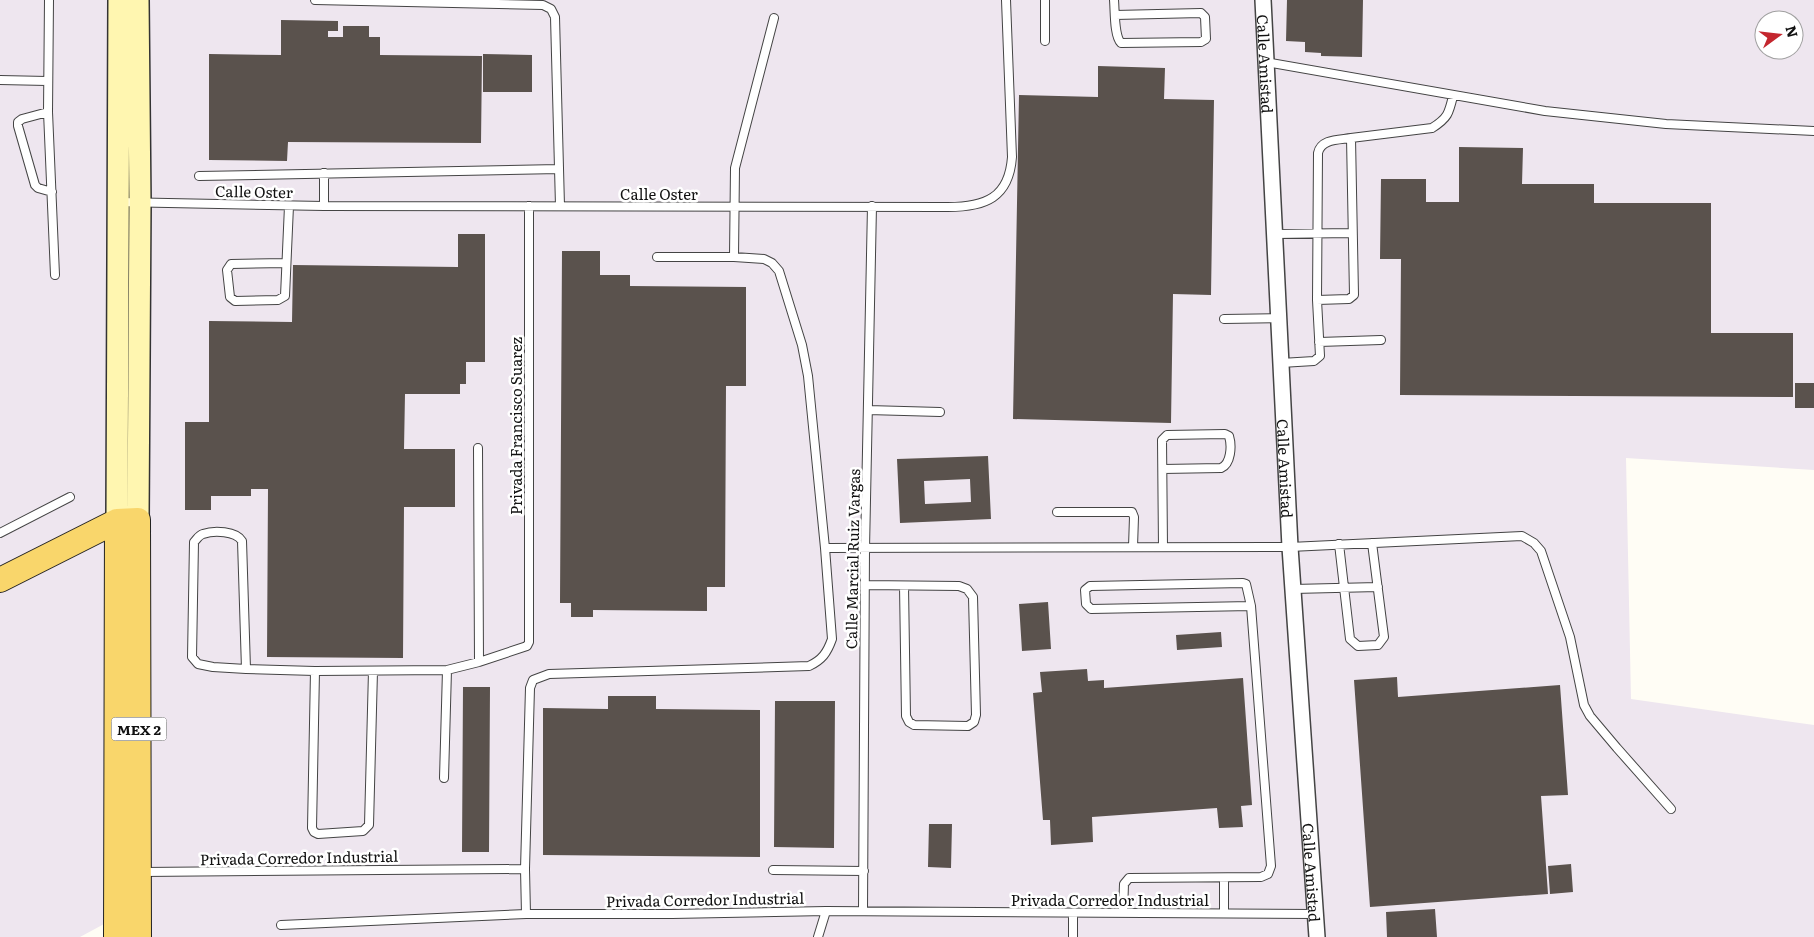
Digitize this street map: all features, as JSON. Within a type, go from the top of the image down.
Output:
[{"type":"main road","name":"MEX 2","points":[[119,0],[118,202],[128,520],[128,872],[139,937]]},
{"type":"main road","name":"MEX 2","points":[[128,520],[140,203],[138,0]]},
{"type":"main road","points":[[0,580],[128,520]]},
{"type":"main road","name":"MEX 2","points":[[116,937],[128,872]]},
{"type":"street","name":"Calle Amistad","points":[[1263,0],[1290,546],[1317,937]]},
{"type":"lane","points":[[49,0],[47,81],[55,275]]},
{"type":"lane","points":[[315,0],[543,6],[550,9],[555,17],[560,206]]},
{"type":"lane","name":"Calle Oster","points":[[118,202],[289,206],[964,207],[990,200],[1000,192],[1007,182],[1011,170],[1006,0]]},
{"type":"lane","points":[[1045,0],[1045,41]]},
{"type":"lane","points":[[1114,0],[1115,16],[1117,38],[1121,43],[1201,42],[1206,39],[1205,18],[1201,13],[1115,16]]},
{"type":"lane","points":[[734,257],[735,168],[774,18]]},
{"type":"lane","points":[[1266,62],[1545,111],[1666,124],[1814,131]]},
{"type":"lane","points":[[0,80],[47,81]]},
{"type":"lane","points":[[1281,363],[1314,361],[1320,356],[1318,300],[1319,147],[1328,141],[1432,128],[1442,122],[1448,115],[1454,96]]},
{"type":"lane","points":[[48,112],[22,119],[18,122],[18,126],[35,184],[38,188],[52,192]]},
{"type":"lane","points":[[1318,300],[1349,299],[1354,295],[1350,138]]},
{"type":"lane","points":[[199,176],[558,168]]},
{"type":"lane","points":[[324,173],[324,206]]},
{"type":"lane","points":[[286,263],[231,264],[227,270],[230,297],[236,301],[278,300],[285,296],[289,206]]},
{"type":"lane","name":"Privada Francisco Suarez","points":[[479,662],[527,646],[529,642],[529,206]]},
{"type":"lane","name":"Calle Marcial Ruiz Vargas","points":[[863,911],[865,549],[872,206]]},
{"type":"lane","points":[[1274,234],[1352,232]]},
{"type":"lane","points":[[526,914],[525,869],[530,688],[533,680],[549,674],[809,666],[819,661],[827,652],[832,639],[807,368],[802,345],[779,271],[772,263],[764,259],[657,257]]},
{"type":"lane","points":[[1224,319],[1279,318]]},
{"type":"lane","points":[[1319,342],[1381,340]]},
{"type":"lane","points":[[868,410],[940,412]]},
{"type":"lane","points":[[1163,469],[1221,468],[1226,466],[1228,462],[1229,436],[1225,434],[1166,435],[1162,440],[1164,547]]},
{"type":"lane","points":[[246,670],[242,541],[236,535],[214,532],[202,534],[194,542],[192,657],[198,664],[246,670],[373,671],[447,670],[479,662],[478,448]]},
{"type":"lane","points":[[0,533],[70,497]]},
{"type":"lane","points":[[1057,512],[1132,512],[1134,517],[1133,547]]},
{"type":"lane","points":[[825,548],[1290,546],[1522,536],[1534,543],[1541,551],[1570,637],[1584,705],[1590,716],[1671,809]]},
{"type":"lane","points":[[1339,544],[1350,639],[1358,646],[1378,645],[1384,637],[1372,543]]},
{"type":"lane","points":[[1123,913],[1124,884],[1129,878],[1261,877],[1268,874],[1271,866],[1251,606],[1248,588],[1243,582],[1090,586],[1085,590],[1086,604],[1091,609],[1251,606]]},
{"type":"lane","points":[[865,585],[959,586],[967,589],[973,597],[976,715],[974,722],[968,726],[914,725],[906,716],[904,586]]},
{"type":"lane","points":[[1293,589],[1378,587]]},
{"type":"lane","points":[[444,778],[447,670]]},
{"type":"lane","points":[[315,671],[312,828],[318,834],[363,830],[370,824],[373,671]]},
{"type":"lane","name":"Privada Corredor Industrial","points":[[128,872],[525,869]]},
{"type":"lane","points":[[773,870],[864,871]]},
{"type":"lane","points":[[1224,878],[1224,914]]},
{"type":"lane","points":[[818,937],[826,911]]},
{"type":"lane","name":"Privada Corredor Industrial","points":[[281,925],[526,914],[863,911],[1316,914]]},
{"type":"lane","points":[[1073,912],[1073,937]]},
{"type":"shaded area","points":[[0,0],[1814,0],[1814,470],[1626,458],[1631,699],[1814,725],[1814,937],[130,937],[130,910],[80,937],[0,937]]},
{"type":"building","points":[[1287,0],[1363,0],[1362,57],[1321,56],[1321,53],[1305,52],[1305,42],[1286,41]]},
{"type":"building","points":[[281,20],[338,21],[338,31],[328,31],[328,37],[343,37],[343,26],[369,26],[369,37],[380,37],[380,55],[482,56],[481,143],[288,142],[287,161],[209,160],[209,54],[281,55]]},
{"type":"building","points":[[483,54],[532,55],[532,92],[483,92]]},
{"type":"building","points":[[1098,66],[1165,68],[1164,99],[1214,100],[1211,295],[1173,294],[1171,423],[1013,419],[1019,95],[1098,97]]},
{"type":"building","points":[[1459,147],[1523,148],[1522,184],[1594,184],[1594,203],[1711,203],[1711,333],[1793,333],[1793,397],[1400,395],[1401,259],[1380,259],[1381,179],[1426,179],[1426,202],[1459,202]]},
{"type":"building","points":[[458,234],[485,234],[485,362],[466,362],[466,384],[460,384],[460,394],[405,394],[404,449],[455,449],[455,507],[404,507],[403,658],[267,657],[268,489],[251,489],[251,496],[211,496],[211,510],[185,510],[185,422],[209,422],[209,321],[292,322],[293,265],[458,267]]},
{"type":"building","points":[[562,251],[600,251],[600,275],[630,275],[630,286],[746,287],[746,386],[726,386],[725,587],[707,587],[707,611],[593,610],[593,617],[571,617],[571,603],[560,603]]},
{"type":"building","points":[[1795,383],[1814,383],[1814,408],[1795,408]]},
{"type":"building","points":[[988,456],[991,519],[900,523],[897,459]],"holes":[[[970,479],[971,502],[925,504],[924,481]]]},
{"type":"building","points":[[1048,602],[1051,649],[1022,651],[1019,604]]},
{"type":"building","points":[[1221,632],[1222,647],[1177,650],[1176,635]]},
{"type":"building","points":[[1087,669],[1088,681],[1104,680],[1104,688],[1243,678],[1252,805],[1241,806],[1243,827],[1219,828],[1217,808],[1092,817],[1093,842],[1051,845],[1050,820],[1043,820],[1033,693],[1042,692],[1040,672]]},
{"type":"building","points":[[1397,677],[1398,697],[1560,685],[1568,795],[1541,796],[1548,894],[1370,907],[1354,680]]},
{"type":"building","points":[[463,687],[490,687],[489,852],[462,852]]},
{"type":"building","points":[[608,696],[656,696],[656,709],[760,710],[760,857],[543,855],[543,708],[608,709]]},
{"type":"building","points":[[775,701],[835,701],[834,848],[774,847]]},
{"type":"building","points":[[929,824],[952,824],[951,868],[928,867]]},
{"type":"building","points":[[1571,864],[1573,892],[1550,894],[1548,866]]},
{"type":"building","points":[[1435,909],[1437,937],[1387,937],[1386,912]]}]
